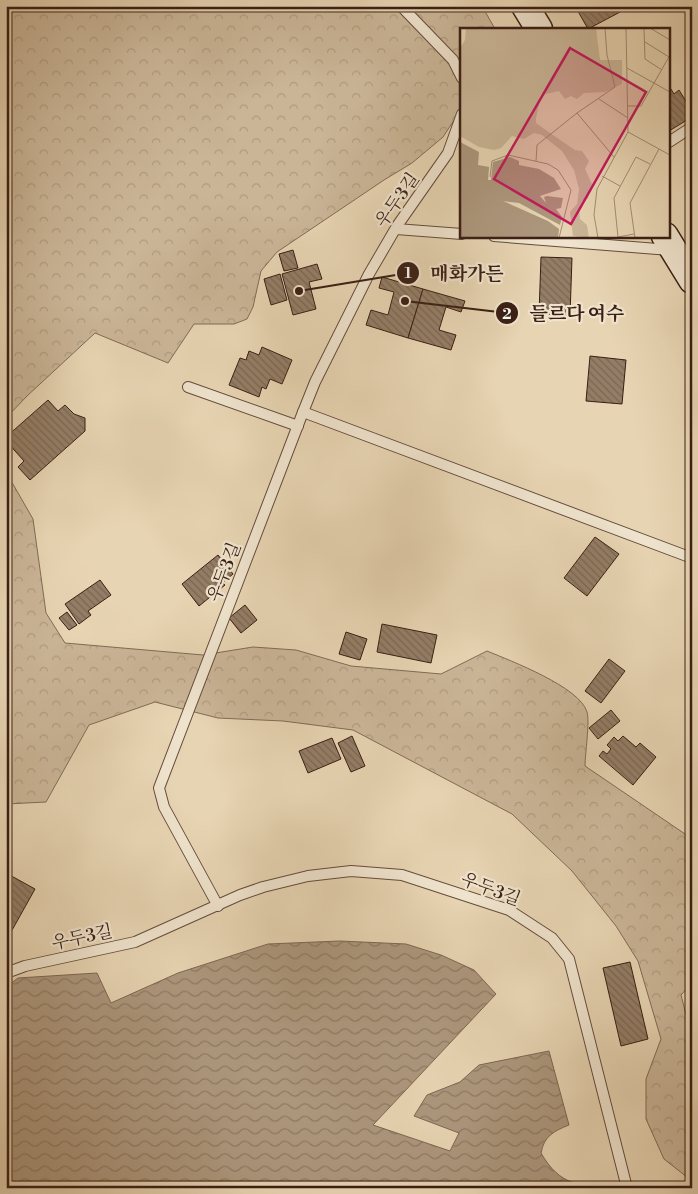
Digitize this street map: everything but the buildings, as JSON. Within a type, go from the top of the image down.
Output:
[{"type":"street","points":[[525,6],[537,28]]},
{"type":"street","points":[[669,243],[692,280]]},
{"type":"lane","points":[[401,6],[448,55],[460,75]]},
{"type":"lane","name":"우두3길","points":[[218,906],[164,807],[159,788],[302,412],[345,320],[396,229],[448,153],[460,120]]},
{"type":"lane","points":[[670,141],[692,127]]},
{"type":"lane","points":[[396,229],[460,234]]},
{"type":"lane","points":[[544,238],[669,243]]},
{"type":"lane","points":[[188,387],[298,426]]},
{"type":"lane","points":[[302,412],[692,558]]},
{"type":"lane","name":"우두3길","points":[[6,973],[25,966],[135,942],[248,892],[308,876],[351,871],[402,875],[509,910],[552,938],[569,959],[627,1188]]},
{"type":"green space","points":[[6,6],[482,6],[494,28],[460,28],[460,111],[443,137],[412,163],[277,252],[261,271],[253,307],[247,319],[234,324],[194,324],[168,363],[95,333],[6,418]]},
{"type":"green space","points":[[6,472],[33,519],[46,613],[65,643],[203,655],[253,647],[296,650],[351,666],[441,674],[487,651],[559,684],[582,703],[588,717],[585,766],[688,836],[692,852],[692,983],[681,995],[692,1038],[692,1181],[664,1159],[646,1119],[646,1079],[661,1039],[638,961],[616,926],[572,871],[512,814],[353,730],[283,721],[218,718],[155,702],[89,725],[46,802],[6,804]]},
{"type":"water","points":[[340,941],[406,944],[441,955],[474,970],[496,994],[373,1125],[450,1151],[459,1133],[414,1116],[427,1095],[460,1082],[479,1065],[549,1051],[569,1125],[547,1138],[541,1153],[556,1172],[571,1182],[614,1186],[614,1188],[6,1188],[6,987],[18,978],[97,973],[111,1003],[178,973],[268,944]]},
{"type":"place","name":"매화가든","points":[[299,291]]},
{"type":"place","name":"들르다 여수","points":[[405,301]]}]
